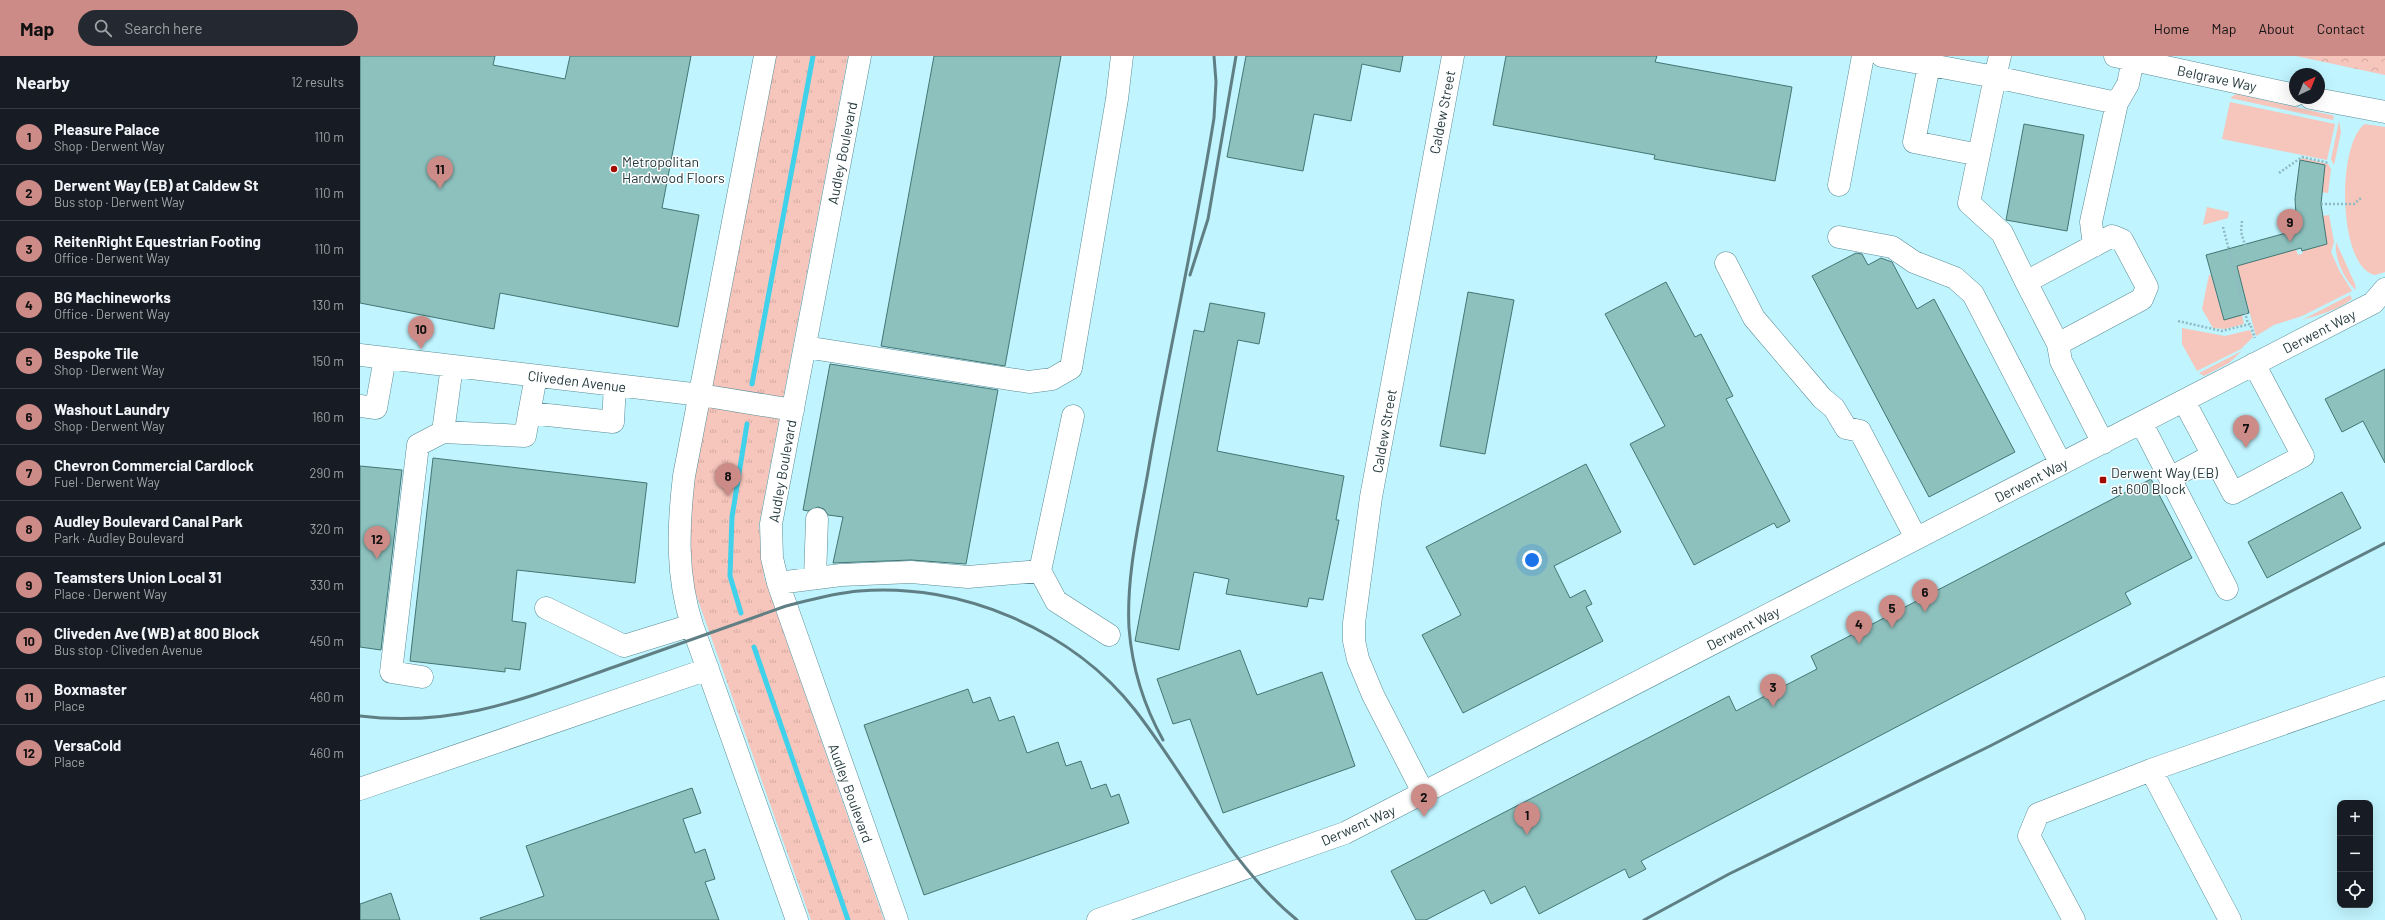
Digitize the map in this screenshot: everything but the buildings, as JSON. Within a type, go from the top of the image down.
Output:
[{"type":"street","points":[[765,56],[701,395],[684,476],[679,520],[682,583],[692,625],[796,920]]},
{"type":"street","name":"Audley Boulevard","points":[[860,56],[771,524],[772,558],[778,583],[897,920]]},
{"type":"street","points":[[805,347],[1029,382],[1052,379],[1071,368],[1116,107],[1122,56]]},
{"type":"street","name":"Caldew Street","points":[[1424,794],[1373,695],[1358,660],[1354,641],[1354,623],[1371,497],[1453,56]]},
{"type":"street","points":[[1839,185],[1863,56]]},
{"type":"street","points":[[1882,56],[2117,103]]},
{"type":"street","points":[[2000,56],[1969,202],[2002,233],[2058,344],[2061,361],[2103,443]]},
{"type":"street","points":[[2094,246],[2091,222],[2117,103],[2128,84],[2124,58]]},
{"type":"street","name":"Belgrave Way","points":[[2124,58],[2289,94]]},
{"type":"street","points":[[1930,65],[1914,142],[1979,155]]},
{"type":"street","points":[[2325,101],[2385,112]]},
{"type":"street","points":[[2026,282],[2112,236],[2122,240],[2147,288],[2142,299],[2058,344]]},
{"type":"street","points":[[1839,237],[1892,247],[1914,262],[1955,278],[1973,294],[2061,464]]},
{"type":"street","points":[[1726,263],[1754,318],[1822,398],[1834,408],[1846,428],[1860,431],[1916,538]]},
{"type":"street","name":"Derwent Way","points":[[1098,920],[1346,833],[1424,794],[1916,538],[2142,424],[2381,298]]},
{"type":"street","name":"Cliveden Avenue","points":[[360,355],[701,395],[793,410]]},
{"type":"street","points":[[360,406],[376,408],[385,358]]},
{"type":"street","points":[[2184,401],[2233,493],[2303,456],[2254,364]]},
{"type":"street","points":[[443,432],[452,366]]},
{"type":"street","points":[[422,676],[391,672],[418,445],[443,432],[525,436],[536,376]]},
{"type":"street","points":[[529,413],[613,422],[615,385]]},
{"type":"street","points":[[1073,416],[1040,571],[1056,601],[1109,635]]},
{"type":"street","points":[[2142,424],[2227,589]]},
{"type":"street","points":[[2170,478],[2213,455]]},
{"type":"street","points":[[815,578],[817,519]]},
{"type":"street","points":[[778,583],[815,578],[910,572],[968,577],[1040,571]]},
{"type":"street","points":[[546,608],[624,646],[692,625]]},
{"type":"street","points":[[360,789],[708,670]]},
{"type":"street","points":[[2074,920],[2029,836],[2038,814],[2151,770],[2385,688]]},
{"type":"street","points":[[2151,770],[2230,920]]},
{"type":"path","points":[[2280,174],[2302,157],[2329,163]]},
{"type":"path","points":[[2321,204],[2354,204],[2361,198]]},
{"type":"path","points":[[2242,221],[2241,232],[2245,245]]},
{"type":"path","points":[[2223,227],[2248,324],[2255,338]]},
{"type":"path","points":[[2178,321],[2222,331],[2248,324]]},
{"type":"green space","points":[[773,56],[848,56],[759,525],[764,577],[884,920],[811,920],[692,583],[689,529],[695,467]]},
{"type":"green space","points":[[2296,56],[2385,56],[2385,75]]},
{"type":"green space","points":[[2236,94],[2334,116],[2333,120],[2230,98]]},
{"type":"green space","points":[[2230,102],[2335,124],[2327,160],[2222,139]]},
{"type":"green space","points":[[2339,121],[2341,132],[2334,165],[2331,159]]},
{"type":"green space","points":[[2365,124],[2385,127],[2385,272],[2375,275],[2363,267],[2353,251],[2345,203],[2349,154],[2356,135]]},
{"type":"green space","points":[[2302,158],[2328,164],[2331,169],[2328,193],[2321,192],[2325,165],[2300,160]]},
{"type":"green space","points":[[2207,207],[2229,212],[2228,218],[2203,225]]},
{"type":"green space","points":[[2329,215],[2334,242],[2331,252],[2340,272],[2352,291],[2302,316],[2274,325],[2256,336],[2237,266],[2296,249],[2298,255],[2303,253],[2302,251],[2327,244],[2322,216]]},
{"type":"green space","points":[[2336,242],[2355,284],[2356,290],[2344,274],[2338,261]]},
{"type":"green space","points":[[2209,275],[2211,275],[2224,320],[2242,315],[2244,324],[2225,329],[2213,328],[2202,309]]},
{"type":"green space","points":[[2350,295],[2352,299],[2347,303],[2328,312],[2302,320]]},
{"type":"green space","points":[[2182,328],[2225,336],[2250,330],[2253,337],[2241,349],[2197,371],[2182,344]]},
{"type":"green space","points":[[2242,351],[2229,363],[2204,376],[2199,373]]},
{"type":"waterway","points":[[752,384],[813,56]]},
{"type":"waterway","points":[[741,613],[730,576],[732,517],[747,424]]},
{"type":"waterway","points":[[754,647],[848,920]]},
{"type":"railway","points":[[1163,740],[1150,714],[1136,672],[1129,628],[1130,586],[1132,565],[1158,417],[1214,118],[1216,82],[1214,56]]},
{"type":"railway","points":[[1190,275],[1208,219],[1236,56]]},
{"type":"railway","points":[[1644,920],[1729,874],[1990,746],[2385,543]]},
{"type":"railway","points":[[360,716],[395,719],[427,718],[490,708],[551,689],[786,606],[831,595],[859,591],[897,590],[936,595],[974,604],[1012,617],[1047,635],[1080,656],[1109,682],[1135,710],[1155,737],[1210,820],[1250,873],[1272,898],[1297,920]]},
{"type":"place","name":"Metropolitan Hardwood Floors","points":[[614,169]]},
{"type":"place","name":"Boxmaster","points":[[440,189]]},
{"type":"place","name":"Teamsters Union Local 31","points":[[2290,242]]},
{"type":"place","name":"Cliveden Ave (WB) at 800 Block","points":[[421,349]]},
{"type":"place","name":"Chevron Commercial Cardlock","points":[[2246,448]]},
{"type":"place","name":"Derwent Way (EB) at 600 Block","points":[[2103,480]]},
{"type":"place","name":"Audley Boulevard Canal Park","points":[[728,496]]},
{"type":"place","name":"VersaCold","points":[[377,559]]},
{"type":"place","name":"Washout Laundry","points":[[1925,612]]},
{"type":"place","name":"Bespoke Tile","points":[[1892,628]]},
{"type":"place","name":"BG Machineworks","points":[[1859,644]]},
{"type":"place","name":"ReitenRight Equestrian Footing","points":[[1773,707]]},
{"type":"place","name":"Derwent Way (EB) at Caldew St","points":[[1424,817]]},
{"type":"place","name":"Pleasure Palace","points":[[1527,835]]}]
